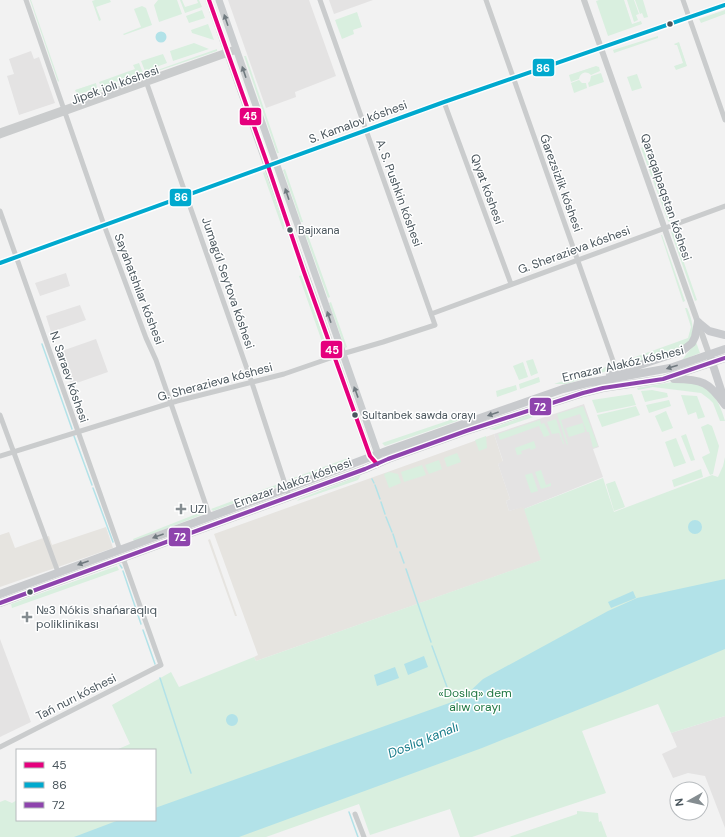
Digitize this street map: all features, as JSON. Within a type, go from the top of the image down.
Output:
[{"type":"main road","points":[[209,0],[334,357],[367,446],[374,455]]},
{"type":"main road","points":[[219,0],[374,442],[374,455],[377,464]]},
{"type":"main road","points":[[587,383],[682,351],[692,343],[695,337],[698,322],[709,331],[725,335]]},
{"type":"main road","name":"Ernazar Alakóz kóshesi","points":[[0,603],[210,517],[377,464],[563,390],[587,383],[670,368],[725,349]]},
{"type":"main road","name":"Qaraqalpaqstan kóshesi","points":[[709,354],[725,401]]},
{"type":"main road","name":"Ernazar Alakóz kóshesi","points":[[0,594],[58,572],[121,554],[287,493],[374,455],[510,412],[602,388],[663,379],[725,358]]},
{"type":"main road","points":[[663,379],[694,379],[703,382],[716,392],[725,405]]},
{"type":"main road","points":[[367,446],[371,447],[374,442]]},
{"type":"street","name":"Sayahatshılar kóshesi","points":[[26,0],[104,225],[146,338],[156,360],[210,517]]},
{"type":"street","name":"A. S. Pushkin kóshesi","points":[[320,0],[435,325]]},
{"type":"street","name":"Ǵarezsizlik kóshesi","points":[[486,0],[617,372]]},
{"type":"street","name":"Qaraqalpaqstan kóshesi","points":[[584,0],[709,354]]},
{"type":"street","points":[[683,0],[725,120]]},
{"type":"street","name":"S. Kamalov kóshesi","points":[[0,263],[444,102],[725,5]]},
{"type":"street","name":"Jipek jolı kóshesi","points":[[0,131],[147,84],[236,50]]},
{"type":"street","name":"Jipek jolı kóshesi","points":[[0,136],[65,111],[228,53]]},
{"type":"street","name":"Jumagúl Seytova kóshesi","points":[[147,84],[252,383],[287,493]]},
{"type":"street","name":"Qıyat kóshesi","points":[[444,102],[510,284]]},
{"type":"street","name":"G. Sherazieva kóshesi","points":[[431,314],[725,206]]},
{"type":"street","name":"N. Saraev kóshesi","points":[[0,210],[77,432],[161,665]]},
{"type":"street","name":"G. Sherazieva kóshesi","points":[[0,456],[170,404],[292,372],[342,354],[435,325]]},
{"type":"street","points":[[617,372],[620,375],[628,376]]},
{"type":"street","points":[[0,415],[58,572]]},
{"type":"street","name":"Tań nurı kóshesi","points":[[0,747],[161,665]]},
{"type":"street","points":[[355,814],[364,837]]},
{"type":"shaded area","points":[[228,0],[309,0],[336,76],[295,92],[296,97],[266,108]]},
{"type":"shaded area","points":[[329,0],[373,0],[334,14]]},
{"type":"shaded area","points":[[31,51],[34,59],[39,57],[55,103],[19,115],[7,76],[14,74],[9,59]]},
{"type":"shaded area","points":[[66,273],[70,286],[40,296],[35,283]]},
{"type":"shaded area","points":[[80,305],[86,320],[51,332],[46,316]]},
{"type":"shaded area","points":[[96,339],[108,372],[71,385],[59,352]]},
{"type":"shaded area","points":[[584,404],[599,447],[593,449],[603,477],[524,509],[523,507],[509,511],[506,501],[510,499],[498,464],[503,461],[494,434]]},
{"type":"shaded area","points":[[494,434],[503,462],[498,464],[510,499],[506,501],[509,511],[524,506],[542,560],[256,661],[254,657],[258,655],[214,534]]},
{"type":"shaded area","points":[[106,527],[113,548],[0,587],[0,535],[9,532],[15,548],[49,536],[52,545]]},
{"type":"shaded area","points":[[210,539],[237,616],[235,616],[208,540]]},
{"type":"shaded area","points":[[0,639],[31,722],[0,737]]},
{"type":"shaded area","points":[[725,716],[725,828],[709,786],[709,781],[707,781],[705,776],[688,773],[673,778],[662,754],[677,747],[671,733]]},
{"type":"green space","points":[[30,0],[59,81],[58,82]]},
{"type":"green space","points":[[110,0],[111,2],[96,7],[101,20],[99,21],[92,1]]},
{"type":"green space","points":[[158,0],[177,0],[182,14],[159,22],[154,5]]},
{"type":"green space","points":[[180,0],[182,0],[185,7],[198,3],[197,0],[199,0],[202,7],[185,13]]},
{"type":"green space","points":[[624,0],[632,24],[641,21],[642,24],[608,36],[596,1]]},
{"type":"green space","points":[[627,0],[634,0],[639,14],[636,15],[638,20],[634,22]]},
{"type":"green space","points":[[635,0],[643,0],[648,17],[644,18],[642,13],[640,14]]},
{"type":"green space","points":[[142,6],[146,8],[152,25],[124,35],[123,34],[141,27],[134,9]]},
{"type":"green space","points":[[202,10],[205,18],[189,23],[186,16]]},
{"type":"green space","points":[[725,10],[725,14],[701,23],[699,19]]},
{"type":"green space","points":[[357,12],[362,27],[353,30],[354,34],[342,39],[335,20]]},
{"type":"green space","points":[[208,24],[214,40],[192,33],[191,30]]},
{"type":"green space","points":[[658,36],[658,38],[614,53],[613,50]]},
{"type":"green space","points":[[679,42],[687,66],[676,70],[674,66],[683,63],[677,45],[674,44]]},
{"type":"green space","points":[[194,43],[209,49],[173,61],[170,51]]},
{"type":"green space","points":[[217,49],[217,51],[146,75],[146,74]]},
{"type":"green space","points":[[163,54],[167,63],[145,71],[141,61]]},
{"type":"green space","points":[[244,56],[246,56],[279,153],[277,153]]},
{"type":"green space","points":[[139,63],[143,73],[101,87],[99,82],[135,69],[133,65]]},
{"type":"green space","points":[[596,66],[599,67],[600,71],[591,75],[589,73],[584,73],[579,79],[571,82],[569,75]]},
{"type":"green space","points":[[601,73],[604,82],[589,87],[588,83],[591,76]]},
{"type":"green space","points":[[637,74],[642,88],[632,91],[627,77]]},
{"type":"green space","points":[[143,76],[73,101],[73,100]]},
{"type":"green space","points":[[579,80],[582,83],[586,83],[587,88],[574,93],[571,83]]},
{"type":"green space","points":[[96,83],[97,88],[77,95],[75,90]]},
{"type":"green space","points":[[643,147],[670,221],[669,222],[641,148]]},
{"type":"green space","points":[[285,169],[303,222],[301,222],[283,170]]},
{"type":"green space","points":[[265,172],[284,225],[283,230],[263,173]]},
{"type":"green space","points":[[305,227],[330,297],[328,298],[303,228]]},
{"type":"green space","points":[[673,231],[697,300],[695,301],[671,232]]},
{"type":"green space","points":[[661,235],[685,301],[683,302]]},
{"type":"green space","points":[[302,275],[330,355],[327,356],[299,276]]},
{"type":"green space","points":[[331,302],[347,347],[345,348],[329,303]]},
{"type":"green space","points":[[685,308],[687,308],[693,329],[692,337],[686,345],[671,352],[627,365],[624,361],[688,338],[691,327]]},
{"type":"green space","points":[[696,342],[700,353],[682,360]]},
{"type":"green space","points":[[533,359],[538,373],[531,376],[526,361]]},
{"type":"green space","points":[[523,362],[528,377],[519,380],[513,366]]},
{"type":"green space","points":[[609,366],[607,371],[566,384],[554,384]]},
{"type":"green space","points":[[539,377],[540,382],[520,389],[519,384]]},
{"type":"green space","points":[[673,382],[692,383],[704,386],[713,394],[719,404],[725,421],[720,421],[713,403],[701,393],[653,387],[638,390],[637,388]]},
{"type":"green space","points":[[516,385],[517,390],[497,397],[496,391]]},
{"type":"green space","points":[[652,390],[667,393],[668,397],[645,402],[641,391]]},
{"type":"green space","points":[[632,394],[636,405],[597,413],[592,400]]},
{"type":"green space","points":[[681,395],[697,396],[705,417],[698,419],[696,412],[688,415]]},
{"type":"green space","points":[[669,400],[671,406],[649,413],[646,405]]},
{"type":"green space","points":[[583,406],[598,446],[593,448],[589,432],[587,432],[580,414],[561,420],[568,444],[567,445],[557,414]]},
{"type":"green space","points":[[636,406],[640,415],[602,427],[597,415]]},
{"type":"green space","points":[[550,408],[551,411],[495,430],[489,429]]},
{"type":"green space","points":[[666,411],[673,428],[662,432],[655,416]]},
{"type":"green space","points":[[462,416],[463,419],[385,446],[382,443]]},
{"type":"green space","points":[[556,419],[564,444],[559,433],[552,434],[547,422]]},
{"type":"green space","points":[[540,420],[541,424],[544,423],[550,435],[544,437],[539,426],[500,440],[498,434]]},
{"type":"green space","points":[[583,423],[585,432],[569,437],[566,428]]},
{"type":"green space","points":[[708,424],[712,426],[719,446],[713,474],[710,475],[702,457],[710,453],[701,427]]},
{"type":"green space","points":[[686,434],[695,460],[691,461],[681,436]]},
{"type":"green space","points":[[486,436],[487,448],[479,451],[475,440]]},
{"type":"green space","points":[[676,438],[686,463],[674,467],[665,442]]},
{"type":"green space","points":[[534,441],[536,448],[521,451],[522,454],[517,455],[515,448]]},
{"type":"green space","points":[[457,453],[461,462],[447,467],[444,458]]},
{"type":"green space","name":"«Doslıq» dem alıw orayı","points":[[725,457],[725,716],[671,733],[658,704],[582,731],[606,793],[472,837],[460,837],[450,809],[370,835],[359,804],[266,837],[0,837],[0,802],[5,800],[12,803],[16,801],[16,821],[156,821],[156,749],[118,749],[130,744],[112,705],[171,672],[179,687],[254,657],[256,661],[541,560],[524,509],[603,478],[614,512],[712,475],[718,477]]},
{"type":"green space","points":[[348,458],[349,460],[292,482],[288,480]]},
{"type":"green space","points":[[439,460],[442,469],[429,474],[425,465]]},
{"type":"green space","points":[[422,465],[426,475],[404,482],[401,472]]},
{"type":"green space","points":[[701,469],[703,477],[674,487],[672,480]]},
{"type":"green space","points":[[541,470],[546,485],[551,483],[551,486],[541,489],[535,472]]},
{"type":"green space","points":[[389,472],[398,474],[401,483],[389,488],[384,474]]},
{"type":"green space","points":[[532,473],[538,491],[531,493],[525,475]]},
{"type":"green space","points":[[361,475],[358,480],[297,501],[299,499]]},
{"type":"green space","points":[[615,481],[625,507],[614,511],[606,484]]},
{"type":"green space","points":[[281,483],[280,486],[213,511],[211,509]]},
{"type":"green space","points":[[204,511],[204,514],[134,541],[133,539]]},
{"type":"green space","points":[[117,566],[119,570],[12,608],[11,604]]},
{"type":"green space","points":[[577,811],[598,813],[599,822],[601,821],[607,837],[509,837],[577,814]]},
{"type":"water","points":[[161,31],[165,33],[167,37],[165,41],[161,43],[157,41],[155,37],[157,33]]},
{"type":"water","points":[[692,520],[698,520],[702,524],[702,530],[698,534],[692,534],[688,530],[688,524]]},
{"type":"water","name":"Doslıq kanalı","points":[[725,579],[725,649],[482,748],[239,837],[74,837],[116,821],[156,821],[156,808],[452,702],[465,696],[483,679],[608,611],[637,598]]},
{"type":"water","points":[[633,591],[636,598],[611,608],[608,602]]},
{"type":"water","points":[[424,656],[428,667],[408,675],[404,664]]},
{"type":"water","points":[[395,667],[399,678],[377,686],[374,675]]},
{"type":"water","points":[[230,714],[234,714],[238,720],[234,726],[230,726],[226,722],[226,718]]},
{"type":"waterway","points":[[42,344],[72,429]]},
{"type":"waterway","points":[[74,436],[92,485]]},
{"type":"waterway","points":[[372,479],[374,483]]},
{"type":"waterway","points":[[375,485],[380,499]]},
{"type":"waterway","points":[[93,488],[113,542]]},
{"type":"waterway","points":[[381,502],[385,514]]},
{"type":"waterway","points":[[386,517],[392,532]]},
{"type":"waterway","points":[[393,534],[397,547]]},
{"type":"waterway","points":[[400,552],[404,563]]},
{"type":"waterway","points":[[406,569],[431,642]]},
{"type":"waterway","points":[[123,571],[141,624]]},
{"type":"waterway","points":[[143,630],[155,664]]},
{"type":"waterway","points":[[432,646],[447,687]]},
{"type":"waterway","points":[[160,678],[191,773]]},
{"type":"waterway","points":[[349,812],[358,837]]},
{"type":"transit line","name":"45","points":[[209,0],[370,456],[377,464]]},
{"type":"transit line","name":"86","points":[[0,263],[444,102],[725,5]]},
{"type":"transit line","name":"72","points":[[0,603],[466,431],[583,393],[603,388],[663,379],[725,358]]},
{"type":"place","name":"Bajıxana","points":[[290,230]]},
{"type":"place","name":"Sultanbek sawda orayı","points":[[355,415]]},
{"type":"place","name":"UZI","points":[[181,509]]},
{"type":"place","name":"№3 Nókis shańaraqlıq poliklinikası","points":[[27,617]]}]
